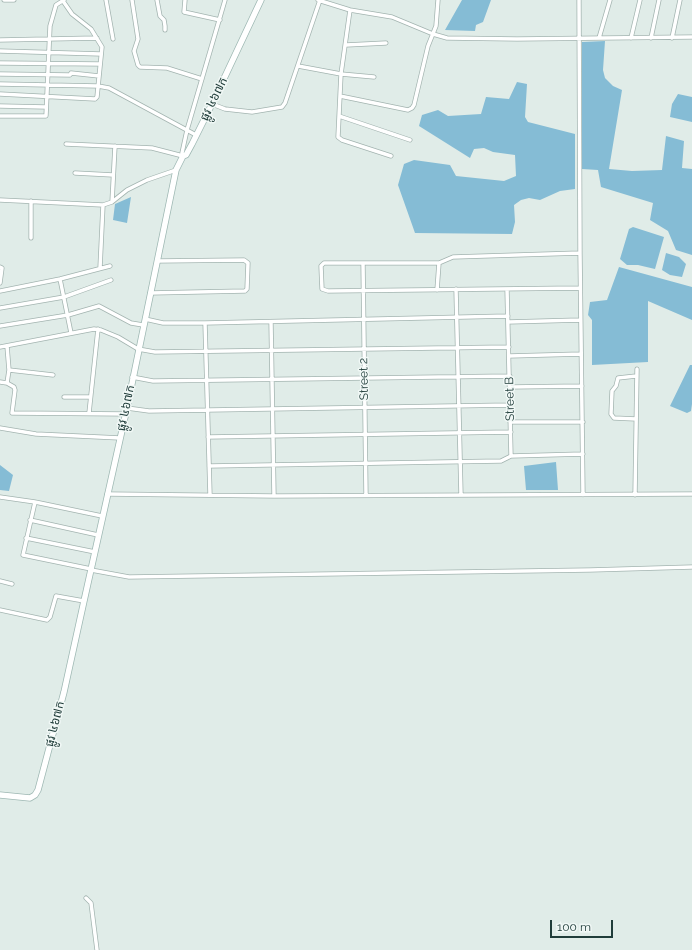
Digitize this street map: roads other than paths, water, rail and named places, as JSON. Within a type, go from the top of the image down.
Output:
[{"type":"street","points":[[4,0],[14,0]]},
{"type":"street","points":[[0,94],[46,96],[95,99],[98,95],[102,47],[91,29],[72,14],[64,0],[56,5],[52,13],[47,63],[47,84],[46,96],[46,107],[45,116],[0,116]]},
{"type":"street","points":[[106,0],[113,39]]},
{"type":"street","points":[[132,0],[138,39],[134,51],[138,65],[140,67],[167,68],[202,79]]},
{"type":"street","points":[[157,0],[160,16],[164,20],[165,30]]},
{"type":"street","points":[[185,0],[184,12],[220,20]]},
{"type":"street","points":[[66,144],[152,148],[183,156],[182,153],[187,130],[225,0]]},
{"type":"street","name":"ផ្លូវ ៤៦៧ក","points":[[0,795],[30,798],[35,795],[38,790],[64,692],[126,411],[176,170],[183,156],[186,155],[212,104],[262,0]]},
{"type":"street","points":[[212,104],[225,109],[252,112],[282,107],[285,103],[298,66],[319,0],[350,10],[392,17],[433,34],[447,38],[692,37]]},
{"type":"street","points":[[340,96],[408,110],[412,108],[428,46],[437,19],[438,0]]},
{"type":"street","points":[[579,0],[579,288],[583,422],[583,495]]},
{"type":"street","points":[[599,38],[610,0]]},
{"type":"street","points":[[631,38],[640,0]]},
{"type":"street","points":[[652,38],[660,0]]},
{"type":"street","points":[[672,38],[680,0]]},
{"type":"street","points":[[350,10],[341,74],[338,134],[340,138],[391,156]]},
{"type":"street","points":[[0,40],[97,38]]},
{"type":"street","points":[[346,45],[386,43]]},
{"type":"street","points":[[0,51],[101,54]]},
{"type":"street","points":[[0,63],[100,64]]},
{"type":"street","points":[[298,66],[341,74],[374,77]]},
{"type":"street","points":[[0,74],[99,76]]},
{"type":"street","points":[[0,84],[98,86],[118,92],[196,135]]},
{"type":"street","points":[[0,106],[46,107]]},
{"type":"street","points":[[339,116],[410,140]]},
{"type":"street","points":[[112,202],[115,146]]},
{"type":"street","points":[[0,200],[102,205],[112,202],[134,187],[176,170]]},
{"type":"street","points":[[75,173],[113,175]]},
{"type":"street","points":[[31,201],[31,238]]},
{"type":"street","points":[[100,268],[102,205]]},
{"type":"street","points":[[579,288],[328,291],[322,289],[322,266],[324,263],[439,263],[453,257],[580,253]]},
{"type":"street","points":[[150,293],[245,291],[247,289],[248,263],[244,260],[157,261]]},
{"type":"street","name":"Street 2","points":[[363,263],[362,321],[366,495]]},
{"type":"street","points":[[437,290],[439,263]]},
{"type":"street","points":[[0,291],[60,279],[110,266]]},
{"type":"street","points":[[0,267],[2,268],[0,283]]},
{"type":"street","points":[[60,279],[71,333]]},
{"type":"street","points":[[0,308],[64,297],[112,280]]},
{"type":"street","points":[[456,289],[461,495]]},
{"type":"street","name":"Street B","points":[[507,289],[511,456]]},
{"type":"street","points":[[0,326],[68,315],[99,306],[131,323],[362,321],[508,316]]},
{"type":"street","points":[[508,322],[580,320]]},
{"type":"street","points":[[271,322],[274,496]]},
{"type":"street","points":[[205,323],[210,495]]},
{"type":"street","points":[[89,413],[98,329]]},
{"type":"street","points":[[0,347],[98,329],[118,337],[138,349],[154,352],[509,347]]},
{"type":"street","points":[[7,346],[9,370],[8,383]]},
{"type":"street","points":[[509,356],[581,354]]},
{"type":"street","points":[[635,495],[636,368]]},
{"type":"street","points":[[9,370],[53,375]]},
{"type":"street","points":[[132,377],[153,381],[510,376]]},
{"type":"street","points":[[636,376],[618,378],[616,386],[612,391],[611,414],[614,418],[636,419]]},
{"type":"street","points":[[0,382],[8,383],[15,390],[12,413],[89,413],[126,411],[510,405]]},
{"type":"street","points":[[510,387],[582,386]]},
{"type":"street","points":[[64,397],[90,397]]},
{"type":"street","points":[[510,422],[583,422]]},
{"type":"street","points":[[0,428],[36,434],[120,438]]},
{"type":"street","points":[[208,437],[511,432]]},
{"type":"street","points":[[209,466],[501,461],[511,456],[583,454]]},
{"type":"street","points":[[107,494],[274,496],[692,494]]},
{"type":"street","points":[[0,497],[34,502],[102,516]]},
{"type":"street","points":[[34,502],[23,555],[129,577],[692,567]]},
{"type":"street","points":[[30,520],[98,535]]},
{"type":"street","points":[[26,538],[95,552]]},
{"type":"street","points":[[0,581],[12,584]]},
{"type":"street","points":[[0,610],[47,620],[50,617],[56,596],[84,601]]},
{"type":"street","points":[[86,898],[91,903],[97,950]]},
{"type":"water","points":[[462,0],[491,0],[483,22],[476,25],[475,31],[445,30]]},
{"type":"water","points":[[605,41],[603,70],[605,78],[613,86],[622,90],[609,169],[632,171],[662,170],[666,136],[684,141],[682,168],[692,169],[692,255],[676,250],[668,231],[650,220],[653,203],[601,187],[598,170],[582,169],[582,42]]},
{"type":"water","points":[[517,82],[527,84],[525,117],[528,122],[575,134],[575,189],[560,191],[540,200],[529,198],[521,200],[514,205],[515,222],[512,234],[415,233],[398,185],[404,164],[414,160],[450,165],[456,176],[504,181],[516,176],[515,155],[493,152],[484,148],[474,149],[470,158],[419,126],[422,115],[438,110],[448,116],[481,114],[486,97],[509,99]]},
{"type":"water","points":[[678,94],[692,97],[692,122],[670,117],[672,104]]},
{"type":"water","points":[[131,197],[127,223],[113,220],[115,204]]},
{"type":"water","points":[[633,227],[664,237],[655,269],[638,265],[627,265],[620,259],[629,229]]},
{"type":"water","points":[[666,253],[679,257],[686,264],[682,277],[670,275],[662,270]]},
{"type":"water","points":[[619,267],[692,287],[692,320],[648,301],[648,362],[592,365],[592,320],[588,315],[590,302],[607,300]]},
{"type":"water","points":[[690,365],[692,365],[692,404],[691,411],[687,413],[670,406]]},
{"type":"water","points":[[556,462],[558,490],[526,490],[524,466]]},
{"type":"water","points":[[0,465],[13,475],[9,491],[0,490]]}]
